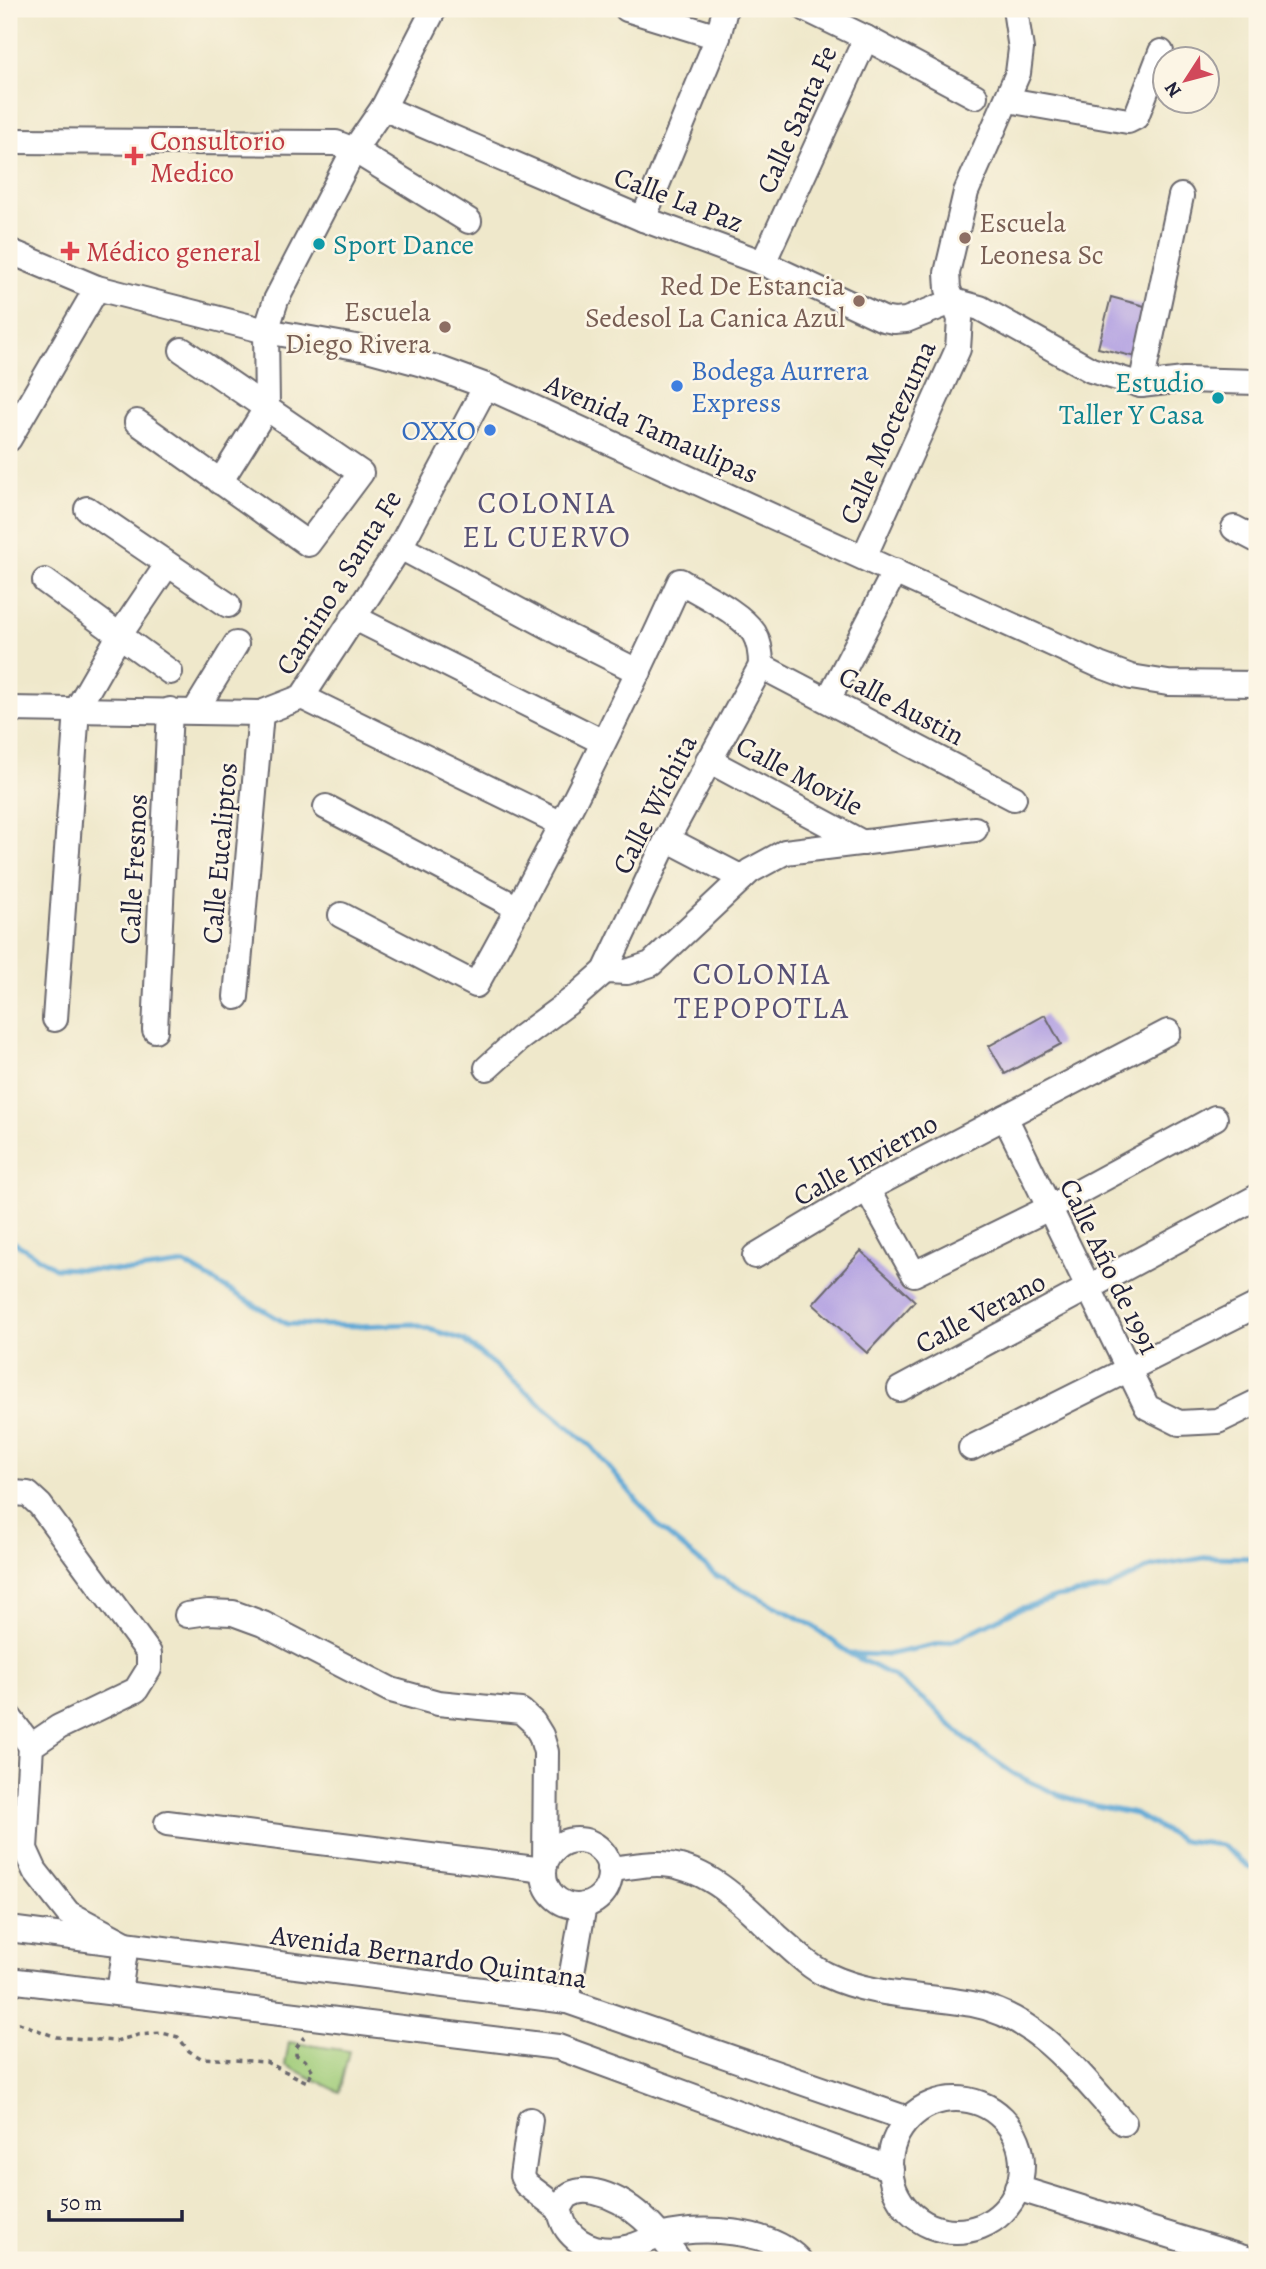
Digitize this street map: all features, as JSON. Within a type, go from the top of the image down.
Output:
[{"type":"street","points":[[220,482],[267,407],[266,331],[276,300],[354,150],[383,108],[434,9]]},
{"type":"street","points":[[627,9],[719,37]]},
{"type":"street","points":[[643,219],[719,37],[725,9]]},
{"type":"street","points":[[806,9],[975,96]]},
{"type":"street","name":"Calle Moctezuma","points":[[864,557],[958,349],[960,319],[948,289],[947,274],[966,192],[1018,73],[1021,49],[1015,9]]},
{"type":"street","name":"Calle Santa Fe","points":[[763,263],[866,38]]},
{"type":"street","points":[[1008,100],[1128,121],[1136,117],[1150,81]]},
{"type":"street","name":"Calle La Paz","points":[[383,108],[643,219],[763,263],[883,319],[906,320],[954,301]]},
{"type":"street","points":[[9,141],[335,143],[354,150],[468,221]]},
{"type":"street","points":[[1141,385],[1181,196]]},
{"type":"street","name":"Avenida Tamaulipas","points":[[9,251],[97,288],[266,331],[367,349],[437,368],[486,386],[1099,666],[1132,677],[1168,683],[1257,684]]},
{"type":"street","points":[[9,439],[18,403],[97,288]]},
{"type":"street","points":[[954,301],[981,308],[1091,370],[1141,385],[1184,380],[1257,382]]},
{"type":"street","points":[[137,422],[308,544],[361,473],[182,349]]},
{"type":"street","name":"Camino a Santa Fe","points":[[9,709],[261,713],[302,697],[400,547],[486,386]]},
{"type":"street","points":[[87,509],[228,605]]},
{"type":"street","points":[[1234,528],[1257,540]]},
{"type":"street","points":[[400,547],[639,672]]},
{"type":"street","points":[[55,1018],[77,709],[119,636],[167,565]]},
{"type":"street","points":[[828,700],[895,571]]},
{"type":"street","points":[[45,581],[170,672]]},
{"type":"street","points":[[341,915],[476,985],[639,672],[680,581],[740,618],[754,633],[760,650],[761,666]]},
{"type":"street","points":[[353,617],[603,742]]},
{"type":"street","points":[[195,711],[236,644]]},
{"type":"street","name":"Calle Austin","points":[[761,666],[1014,798]]},
{"type":"street","name":"Calle Wichita","points":[[605,971],[667,839],[761,666]]},
{"type":"street","points":[[302,697],[562,824]]},
{"type":"street","name":"Calle Fresnos","points":[[155,1030],[170,710]]},
{"type":"street","name":"Calle Eucaliptos","points":[[236,997],[261,713]]},
{"type":"street","name":"Calle Movile","points":[[708,760],[863,843]]},
{"type":"street","points":[[326,807],[518,908]]},
{"type":"street","points":[[487,1068],[605,971],[627,972],[651,964],[750,871],[785,852],[975,829]]},
{"type":"street","points":[[667,839],[742,878]]},
{"type":"street","name":"Calle Invierno","points":[[755,1256],[867,1189],[1168,1032]]},
{"type":"street","name":"Calle Año de 1991","points":[[1005,1118],[1147,1407],[1180,1423],[1218,1421],[1257,1402]]},
{"type":"street","points":[[867,1189],[914,1274],[1049,1208],[1215,1118]]},
{"type":"street","name":"Calle Verano","points":[[900,1389],[1257,1197]]},
{"type":"street","points":[[971,1448],[1257,1305]]},
{"type":"street","points":[[13,1493],[28,1494],[40,1505],[149,1653],[149,1669],[136,1689],[59,1727],[31,1746]]},
{"type":"street","points":[[187,1615],[233,1613],[263,1624],[391,1690],[438,1703],[521,1712],[533,1722],[541,1734],[546,1752],[545,1867],[545,1881],[555,1898],[574,1906],[595,1900],[604,1892],[609,1881],[606,1857],[597,1847],[586,1841],[573,1840],[561,1844],[551,1853],[545,1867]]},
{"type":"street","points":[[9,1717],[31,1746],[25,1849],[35,1871],[68,1913],[126,1944],[119,1993]]},
{"type":"street","points":[[167,1823],[545,1867]]},
{"type":"street","points":[[609,1869],[658,1864],[684,1868],[710,1879],[734,1895],[804,1961],[834,1979],[869,1991],[974,2004],[999,2011],[1021,2022],[1049,2042],[1124,2123]]},
{"type":"street","points":[[568,2001],[584,1905]]},
{"type":"street","name":"Avenida Bernardo Quintana","points":[[9,1929],[568,2001],[908,2119]]},
{"type":"street","points":[[9,1980],[558,2047],[891,2169]]},
{"type":"street","points":[[963,2099],[984,2105],[1002,2117],[1015,2135],[1022,2155],[1021,2176],[1014,2197],[1001,2214],[982,2226],[960,2231],[938,2229],[918,2219],[902,2203],[892,2183],[890,2161],[895,2140],[908,2119],[922,2108],[942,2100],[963,2099]]},
{"type":"street","points":[[530,2120],[522,2176],[526,2184],[559,2209],[567,2229],[587,2246],[608,2251],[630,2247],[661,2236],[719,2230],[765,2240],[799,2260]]},
{"type":"street","points":[[1017,2188],[1250,2260]]},
{"type":"street","points":[[559,2209],[568,2196],[586,2190],[612,2195],[628,2205],[661,2236],[678,2260]]},
{"type":"path","points":[[9,2019],[56,2037],[116,2041],[138,2035],[162,2033],[177,2037],[189,2051],[201,2058],[266,2062],[307,2082],[313,2071],[305,2060],[296,2055],[296,2048],[306,2033]]},
{"type":"green space","points":[[289,2042],[349,2051],[339,2092],[285,2065]]},
{"type":"building","points":[[1111,297],[1152,308],[1140,358],[1098,348]]},
{"type":"building","points":[[1045,1015],[1061,1044],[1005,1074],[989,1046]]},
{"type":"building","points":[[861,1251],[915,1301],[867,1353],[813,1304]]},
{"type":"waterway","points":[[9,1239],[55,1268],[131,1271],[185,1264],[287,1324],[413,1324],[464,1340],[591,1446],[661,1529],[717,1576],[810,1624],[850,1654],[891,1675],[932,1706],[981,1751],[1014,1774],[1059,1795],[1135,1814],[1181,1840],[1221,1845],[1250,1868],[1257,1867]]},
{"type":"waterway","points":[[853,1654],[886,1655],[953,1641],[1016,1610],[1057,1597],[1106,1589],[1151,1567],[1209,1557],[1257,1558]]},
{"type":"place","name":"Consultorio Medico","points":[[134,156]]},
{"type":"place","name":"Escuela Leonesa Sc","points":[[965,238]]},
{"type":"place","name":"Sport Dance","points":[[319,244]]},
{"type":"place","name":"Médico general","points":[[70,251]]},
{"type":"place","name":"Red De Estancia Sedesol La Canica Azul","points":[[859,301]]},
{"type":"place","name":"Escuela Diego Rivera","points":[[445,327]]},
{"type":"place","name":"Bodega Aurrera Express","points":[[677,386]]},
{"type":"place","name":"Estudio Taller Y Casa","points":[[1218,398]]},
{"type":"place","name":"OXXO","points":[[490,430]]},
{"type":"district","name":"COLONIA EL CUERVO","points":[[547,520]]},
{"type":"district","name":"COLONIA TEPOPOTLA","points":[[762,991]]}]
